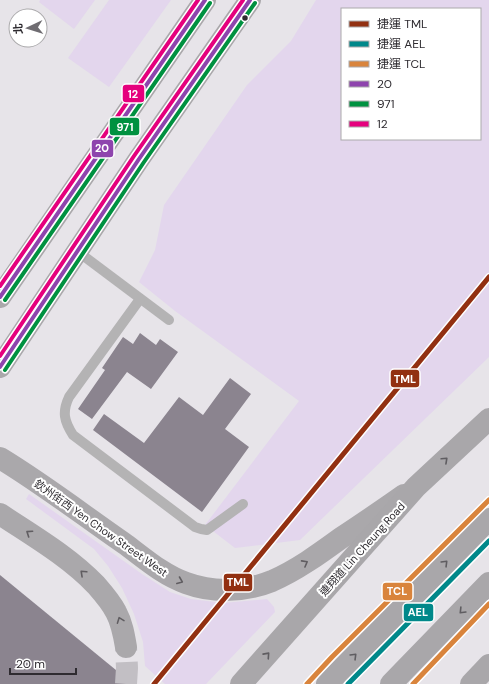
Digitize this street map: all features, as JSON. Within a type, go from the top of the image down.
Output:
[{"type":"highway","name":"連翔道 Lin Cheung Road","points":[[241,684],[416,487],[489,419]]},
{"type":"highway","points":[[327,684],[489,519]]},
{"type":"highway","points":[[391,684],[489,583]]},
{"type":"highway","points":[[471,684],[489,665]]},
{"type":"street","points":[[0,297],[205,0]]},
{"type":"street","points":[[0,367],[143,153],[250,0]]},
{"type":"street","name":"欽州街西 Yen Chow Street West","points":[[0,458],[74,507],[166,574],[185,583],[212,589],[238,589],[270,582],[312,559],[416,487]]},
{"type":"street","points":[[0,514],[57,552],[82,571],[106,596],[116,611],[122,627],[126,647]]},
{"type":"lane","points":[[77,251],[169,320]]},
{"type":"lane","points":[[140,299],[69,397],[65,406],[65,415],[68,427],[73,435],[195,527],[207,530],[243,504]]},
{"type":"shaded area","points":[[40,0],[95,0],[74,29],[39,2]]},
{"type":"shaded area","points":[[109,0],[171,0],[109,87],[68,58]]},
{"type":"shaded area","points":[[316,0],[489,0],[489,357],[300,540],[235,548],[205,525],[299,401],[175,311],[139,282],[155,250],[164,205],[247,85],[291,41]]},
{"type":"shaded area","points":[[29,494],[170,592],[191,599],[223,603],[267,599],[274,607],[275,612],[206,684],[165,684],[145,666],[143,642],[134,614],[122,588],[108,566],[94,549],[26,499]]},
{"type":"building","points":[[140,333],[156,345],[160,339],[178,352],[151,389],[127,372],[92,419],[78,409],[105,370],[102,368],[123,337],[133,344]]},
{"type":"building","points":[[230,378],[251,394],[225,429],[249,447],[202,512],[93,430],[104,414],[144,443],[179,397],[203,415]]},
{"type":"building","points":[[0,575],[133,684],[0,684]]},
{"type":"tunnel","points":[[126,647],[126,684]]},
{"type":"metro line","name":"TML","points":[[154,684],[489,277]]},
{"type":"metro line","name":"TCL","points":[[307,684],[332,657],[489,500]]},
{"type":"metro line","name":"AEL","points":[[348,684],[489,541]]},
{"type":"metro line","name":"TCL","points":[[413,684],[489,604]]},
{"type":"transit line","name":"12","points":[[0,286],[198,0]]},
{"type":"transit line","name":"20","points":[[0,297],[205,0]]},
{"type":"transit line","name":"12","points":[[0,356],[134,156],[243,0]]},
{"type":"transit line","name":"20","points":[[0,367],[139,159],[250,0]]},
{"type":"transit line","name":"971","points":[[5,300],[210,3]]},
{"type":"transit line","name":"971","points":[[5,370],[144,162],[255,3]]}]
